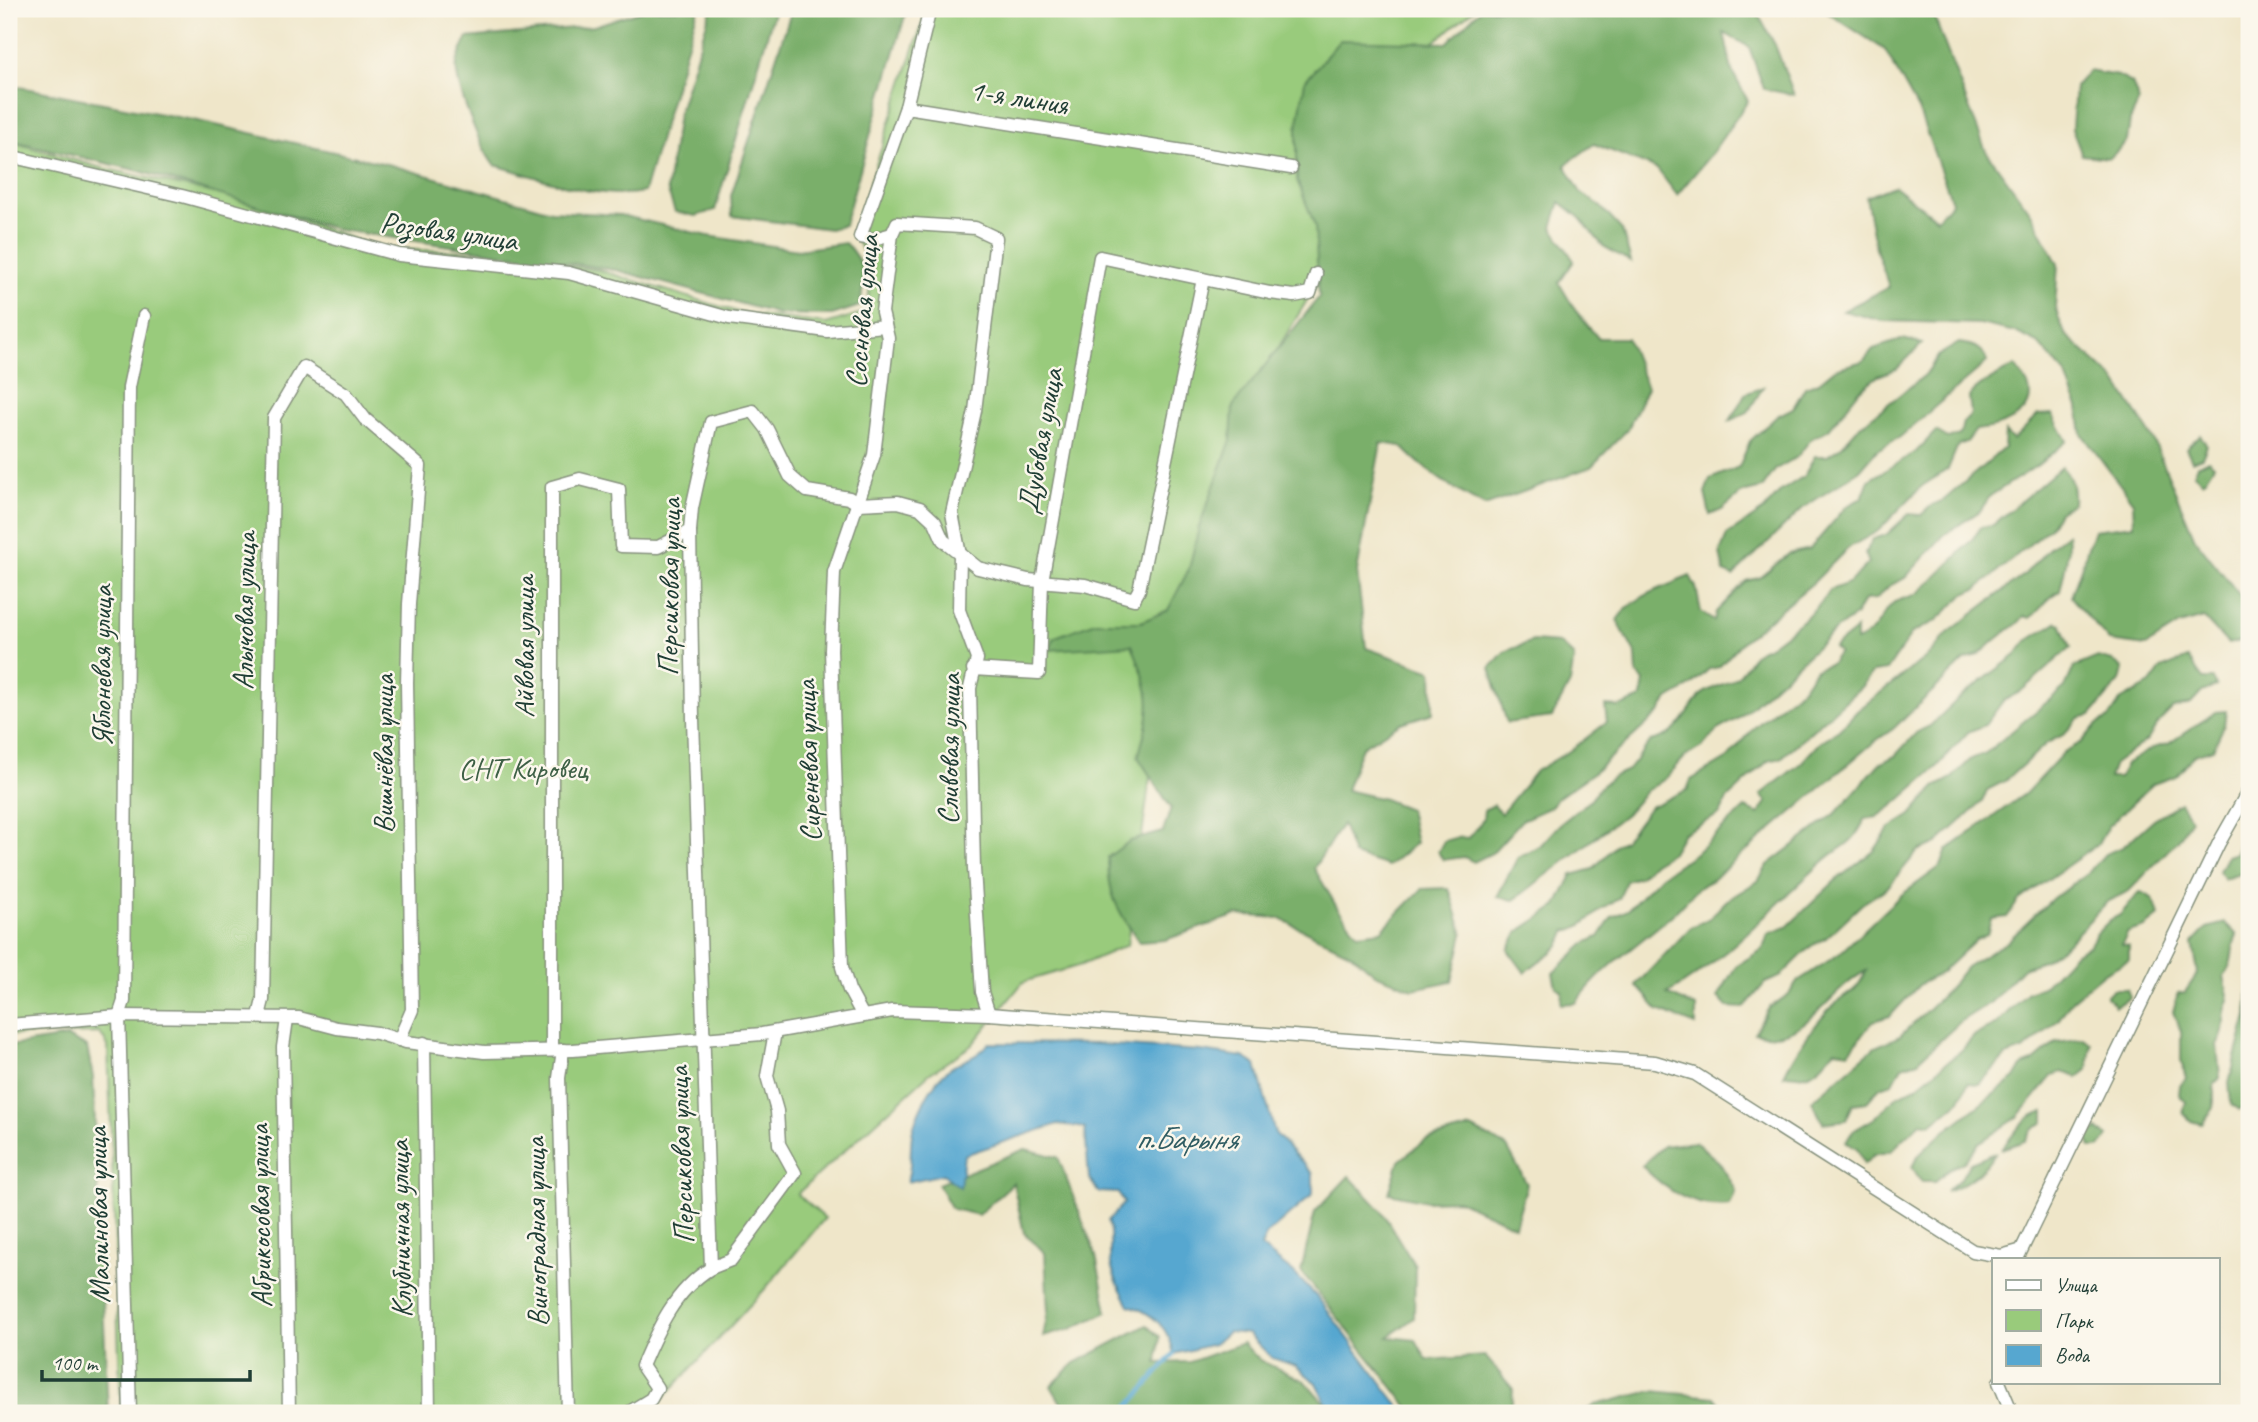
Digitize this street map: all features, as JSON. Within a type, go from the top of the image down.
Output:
[{"type":"street","points":[[892,233],[874,239],[860,237],[906,107],[930,9]]},
{"type":"street","name":"1-я линия","points":[[906,107],[1292,168]]},
{"type":"street","name":"Розовая улица","points":[[9,156],[182,196],[400,255],[569,273],[729,318],[827,331],[885,326]]},
{"type":"street","name":"Сосновая улица","points":[[859,504],[874,455],[888,338],[882,312],[892,233],[897,223],[975,228],[996,238]]},
{"type":"street","name":"Сливовая улица","points":[[989,1014],[982,992],[974,869],[970,688],[977,659],[959,610],[960,555],[952,513],[975,411],[996,238]]},
{"type":"street","name":"Дубовая улица","points":[[973,668],[1039,673],[1042,581],[1100,257],[1203,279]]},
{"type":"street","points":[[1203,279],[1294,296],[1310,293],[1316,274]]},
{"type":"street","name":"Персиковая улица","points":[[775,1032],[767,1076],[777,1111],[779,1144],[795,1173],[732,1260],[711,1268],[702,1039],[690,531],[692,508],[711,422],[753,411],[767,429],[790,476],[807,491],[849,498],[859,504],[898,502],[920,508],[935,523],[943,540],[978,568],[1042,581],[1085,585],[1134,599],[1139,590],[1203,279]]},
{"type":"street","name":"Яблоневая улица","points":[[119,1016],[124,1001],[129,387],[144,316]]},
{"type":"street","name":"Алычовая улица","points":[[259,1016],[263,1000],[274,418],[304,367],[346,394],[365,419],[420,466]]},
{"type":"street","name":"Вишнёвая улица","points":[[399,1040],[412,1010],[407,683],[409,604],[420,466]]},
{"type":"street","name":"Айвовая улица","points":[[557,1049],[552,487],[580,479],[619,489],[621,546],[658,547],[690,531]]},
{"type":"street","name":"Сиреневая улица","points":[[859,504],[834,572],[831,650],[842,967],[849,990],[863,1016]]},
{"type":"street","points":[[9,1025],[119,1016],[259,1016],[484,1052],[775,1032],[892,1011],[989,1014],[1655,1062],[1695,1074],[1973,1251],[2001,1256],[2018,1255],[2061,1172],[2219,843],[2249,790]]},
{"type":"street","name":"Малиновая улица","points":[[119,1016],[130,1413]]},
{"type":"street","name":"Абрикосовая улица","points":[[287,1019],[283,1047],[289,1413]]},
{"type":"street","name":"Клубничная улица","points":[[424,1043],[429,1413]]},
{"type":"street","name":"Виноградная улица","points":[[557,1049],[568,1413]]},
{"type":"street","points":[[628,1413],[651,1399],[657,1388],[642,1366],[676,1298],[698,1276],[711,1268]]},
{"type":"street","points":[[2000,1384],[2012,1413]]},
{"type":"green space","points":[[646,9],[698,9],[644,192],[626,194],[588,191],[494,165],[476,131],[459,85],[457,63],[467,38],[594,26]]},
{"type":"green space","points":[[711,9],[775,9],[715,210],[696,216],[675,212],[667,189],[678,114]]},
{"type":"green space","points":[[792,9],[907,9],[844,225],[830,229],[732,216],[731,196]]},
{"type":"green space","name":"СНТ Кировец","points":[[927,9],[1017,9],[1091,20],[1034,9],[1475,9],[1420,53],[1335,254],[1274,355],[1164,675],[1127,945],[1081,965],[1023,982],[972,1045],[929,1074],[797,1194],[825,1218],[764,1290],[659,1403],[640,1413],[121,1413],[108,1046],[100,1033],[9,1035],[9,141],[98,167],[237,198],[382,249],[460,251],[599,270],[741,313],[826,324],[866,312],[873,267],[853,235]]},
{"type":"green space","points":[[1481,9],[1755,9],[1775,45],[1794,95],[1764,89],[1749,47],[1724,33],[1732,71],[1748,101],[1712,153],[1677,195],[1657,169],[1594,144],[1565,165],[1581,193],[1599,205],[1622,230],[1631,262],[1603,246],[1580,218],[1560,202],[1552,227],[1574,261],[1559,283],[1575,310],[1598,338],[1627,338],[1647,388],[1628,429],[1591,467],[1485,506],[1440,479],[1401,446],[1381,443],[1357,572],[1366,648],[1432,671],[1433,713],[1401,723],[1362,747],[1346,790],[1384,799],[1409,809],[1416,843],[1388,866],[1353,855],[1342,824],[1314,868],[1338,909],[1358,934],[1381,931],[1422,889],[1449,888],[1463,934],[1452,981],[1413,989],[1375,974],[1352,954],[1279,918],[1237,915],[1165,940],[1139,942],[1125,921],[1112,893],[1108,857],[1130,841],[1163,832],[1171,808],[1138,757],[1148,711],[1144,676],[1132,645],[1049,650],[1055,637],[1095,622],[1141,622],[1168,610],[1189,569],[1199,527],[1231,440],[1233,406],[1319,297],[1315,226],[1297,180],[1297,129],[1305,81],[1340,40],[1447,43]]},
{"type":"green space","points":[[1822,9],[1931,9],[1986,151],[2031,213],[2058,264],[2055,308],[2065,334],[2115,380],[2152,437],[2195,539],[2249,607],[2249,639],[2228,644],[2204,618],[2179,625],[2146,646],[2109,641],[2071,597],[2094,530],[2134,525],[2133,502],[2082,434],[2078,407],[2065,373],[2038,343],[2015,332],[1980,324],[1883,321],[1843,311],[1889,287],[1876,249],[1866,197],[1894,186],[1937,219],[1952,202],[1918,109],[1885,50]]},
{"type":"green space","points":[[2088,71],[2118,76],[2132,83],[2139,101],[2130,120],[2127,141],[2110,158],[2082,155],[2072,129],[2075,87]]},
{"type":"green space","points":[[9,85],[198,121],[391,165],[551,211],[620,215],[708,236],[798,250],[845,243],[857,258],[863,272],[860,306],[832,315],[779,314],[616,270],[340,230],[139,171],[9,140]]},
{"type":"green space","points":[[1903,339],[1922,344],[1897,369],[1878,376],[1860,390],[1829,429],[1811,439],[1797,457],[1776,469],[1762,488],[1742,493],[1722,510],[1710,515],[1705,493],[1710,479],[1739,467],[1750,441],[1777,416],[1793,408],[1805,387],[1819,382],[1835,369],[1863,361],[1873,349]]},
{"type":"green space","points":[[1959,343],[1977,348],[1987,362],[1900,437],[1877,450],[1860,470],[1803,508],[1733,576],[1724,572],[1720,553],[1727,535],[1764,510],[1781,491],[1804,476],[1815,456],[1827,456],[1841,447],[1859,427],[1925,375],[1939,355]]},
{"type":"green space","points":[[2015,366],[2028,385],[2030,396],[2028,405],[2022,412],[2005,423],[1976,430],[1967,442],[1958,445],[1948,469],[1922,486],[1878,531],[1848,548],[1814,582],[1743,641],[1719,667],[1709,669],[1692,685],[1668,699],[1660,712],[1593,773],[1556,799],[1551,807],[1522,820],[1492,853],[1474,862],[1464,857],[1443,860],[1438,852],[1444,841],[1458,837],[1468,838],[1483,820],[1484,810],[1494,805],[1501,814],[1536,771],[1571,750],[1607,722],[1605,706],[1619,707],[1641,698],[1644,681],[1637,674],[1636,655],[1617,620],[1632,605],[1650,593],[1690,576],[1696,587],[1701,612],[1714,621],[1716,612],[1746,581],[1759,578],[1789,554],[1810,549],[1847,506],[1862,498],[1869,480],[1916,452],[1936,431],[1948,438],[1960,435],[1963,422],[1971,414],[1969,397],[1983,384]]},
{"type":"green space","points":[[1763,387],[1748,412],[1730,421],[1745,394]]},
{"type":"green space","points":[[2052,414],[2067,441],[2038,465],[1990,496],[1980,511],[1944,535],[1905,578],[1889,586],[1876,599],[1864,600],[1856,615],[1835,630],[1739,718],[1717,730],[1703,746],[1685,757],[1665,779],[1646,791],[1626,814],[1514,900],[1497,897],[1518,857],[1540,846],[1559,825],[1589,801],[1601,786],[1628,770],[1651,741],[1675,729],[1703,693],[1738,676],[1755,653],[1772,644],[1804,619],[1830,590],[1849,583],[1869,563],[1865,553],[1873,539],[1886,535],[1909,514],[1921,515],[1932,505],[1944,500],[2004,448],[2005,432],[2013,440],[2038,415]]},
{"type":"green space","points":[[2200,435],[2207,445],[2202,457],[2192,461],[2186,448]]},
{"type":"green space","points":[[2208,460],[2214,465],[2203,482],[2194,474],[2198,465]]},
{"type":"green space","points":[[2061,467],[2072,483],[2073,503],[2059,512],[2050,527],[1977,589],[1965,594],[1936,621],[1912,633],[1887,670],[1873,672],[1861,687],[1781,758],[1768,761],[1727,799],[1720,814],[1683,833],[1672,852],[1654,863],[1639,877],[1626,881],[1619,899],[1580,926],[1566,931],[1559,946],[1525,973],[1508,950],[1518,932],[1557,906],[1572,875],[1593,869],[1617,844],[1624,841],[1650,807],[1687,790],[1691,780],[1728,758],[1755,727],[1803,687],[1816,669],[1831,663],[1839,652],[1834,647],[1856,630],[1856,641],[1870,633],[1893,603],[1918,593],[1961,552],[1981,527],[1993,525]]},
{"type":"green space","points":[[2067,534],[2067,555],[2060,591],[2030,618],[2024,616],[1983,651],[1965,660],[1893,729],[1874,742],[1712,880],[1695,891],[1672,915],[1609,967],[1576,1003],[1561,1004],[1562,991],[1556,987],[1553,973],[1587,942],[1599,937],[1612,917],[1628,910],[1661,876],[1698,851],[1745,808],[1759,814],[1767,802],[1761,795],[1801,763],[1819,743],[1839,730],[1857,711],[1930,654],[1948,633],[2024,575],[2051,546]]},
{"type":"green space","points":[[2057,622],[2061,624],[2071,647],[2020,692],[2003,701],[1985,725],[1968,732],[1937,767],[1894,805],[1877,817],[1865,819],[1851,840],[1824,861],[1729,949],[1667,994],[1696,1007],[1696,1025],[1658,1010],[1636,985],[1690,928],[1710,918],[1726,901],[1758,881],[1768,865],[1836,813],[1879,764],[1895,756],[1917,732],[1930,726],[1957,700],[2016,655],[2027,641]]},
{"type":"green space","points":[[1533,641],[1559,643],[1574,657],[1570,683],[1552,717],[1507,723],[1490,668],[1504,652]]},
{"type":"green space","points":[[2098,657],[2112,661],[2123,669],[2120,681],[2091,715],[2079,718],[2063,735],[2047,743],[2005,781],[1987,790],[1982,802],[1937,843],[1918,851],[1887,888],[1862,904],[1826,938],[1811,946],[1780,977],[1765,983],[1744,1008],[1727,1007],[1718,997],[1736,966],[1763,949],[1768,934],[1787,927],[1835,881],[1874,851],[1889,829],[1911,815],[1935,787],[1952,778],[1971,759],[1986,753],[2065,687],[2074,667]]},
{"type":"green space","points":[[2188,658],[2203,679],[2213,679],[2217,686],[2202,692],[2191,704],[2173,708],[2148,739],[2114,764],[2109,778],[2119,778],[2126,764],[2153,748],[2168,744],[2216,712],[2226,711],[2224,726],[2213,749],[2194,755],[2176,776],[2153,784],[2108,826],[2098,844],[2019,900],[2007,917],[1991,919],[1987,935],[1976,940],[1941,973],[1920,984],[1890,1016],[1873,1021],[1849,1052],[1835,1050],[1810,1073],[1784,1075],[1812,1030],[1832,1007],[1855,989],[1866,971],[1801,1025],[1772,1035],[1754,1033],[1769,1008],[1789,994],[1798,981],[1839,954],[1900,896],[1941,866],[1947,850],[2026,793],[2064,752],[2082,742],[2096,725],[2109,718],[2120,701],[2150,684],[2161,669]]},
{"type":"green space","points":[[2180,803],[2191,819],[2179,839],[2129,891],[2107,902],[2067,944],[2045,960],[2023,968],[1991,1002],[1961,1021],[1918,1061],[1902,1066],[1893,1083],[1880,1087],[1867,1102],[1853,1104],[1846,1120],[1823,1123],[1812,1101],[1875,1047],[1900,1036],[1946,992],[1966,967],[2007,942],[2053,898],[2088,873],[2105,854],[2123,847],[2154,819]]},
{"type":"green space","points":[[2249,830],[2249,871],[2224,879],[2219,871],[2227,856],[2236,853],[2240,832]]},
{"type":"green space","points":[[2140,892],[2153,901],[2159,916],[2145,927],[2128,932],[2122,944],[2129,946],[2129,960],[2104,973],[2072,1000],[2059,1019],[2025,1049],[2006,1056],[1979,1084],[1968,1083],[1960,1100],[1931,1124],[1921,1122],[1891,1151],[1874,1155],[1864,1164],[1858,1150],[1846,1142],[1853,1131],[1875,1118],[1896,1097],[1916,1087],[1962,1050],[1975,1035],[1995,1025],[2028,992],[2043,987],[2074,954],[2089,946],[2097,933],[2110,920],[2120,915]]},
{"type":"green space","points":[[2225,923],[2237,935],[2230,966],[2224,976],[2229,1000],[2217,1045],[2220,1078],[2214,1084],[2214,1108],[2202,1124],[2191,1121],[2183,1113],[2186,1102],[2179,1095],[2180,1086],[2186,1078],[2181,1061],[2181,1031],[2173,1012],[2178,993],[2185,992],[2198,973],[2193,943],[2207,928]]},
{"type":"green space","points":[[2249,982],[2249,1105],[2240,1110],[2231,1104],[2229,1083],[2247,1016]]},
{"type":"green space","points":[[2113,989],[2127,989],[2130,998],[2115,1006],[2106,996]]},
{"type":"green space","points":[[67,1037],[87,1047],[93,1077],[108,1413],[9,1413],[9,1046]]},
{"type":"green space","points":[[2084,1038],[2091,1044],[2088,1069],[2078,1077],[2062,1072],[2053,1075],[2018,1117],[1979,1143],[1964,1162],[1948,1169],[1935,1182],[1922,1182],[1912,1167],[1917,1157],[1940,1135],[2015,1078],[2022,1066],[2033,1062],[2057,1042]]},
{"type":"green space","points":[[2044,1111],[2044,1122],[2032,1130],[2025,1141],[2001,1149],[2025,1121]]},
{"type":"green space","points":[[1471,1128],[1507,1147],[1527,1184],[1515,1226],[1458,1200],[1427,1201],[1389,1193],[1399,1161],[1426,1140]]},
{"type":"green space","points":[[2098,1129],[2108,1137],[2099,1148],[2091,1148],[2087,1137]]},
{"type":"green space","points":[[1695,1142],[1719,1162],[1736,1190],[1730,1205],[1692,1201],[1661,1183],[1642,1166],[1663,1146]]},
{"type":"green space","points":[[1025,1149],[1058,1157],[1096,1256],[1107,1312],[1071,1329],[1043,1337],[1048,1311],[1045,1253],[1024,1233],[1013,1183],[978,1215],[952,1209],[938,1184]]},
{"type":"green space","points":[[1995,1153],[1974,1176],[1946,1191],[1961,1178],[1970,1163]]},
{"type":"green space","points":[[1349,1176],[1381,1210],[1415,1266],[1414,1318],[1388,1337],[1416,1340],[1427,1360],[1485,1356],[1513,1389],[1511,1413],[1413,1413],[1301,1271],[1315,1212]]},
{"type":"green space","points":[[1147,1325],[1160,1337],[1157,1363],[1190,1362],[1243,1343],[1259,1360],[1305,1381],[1333,1413],[1067,1413],[1051,1386],[1075,1363]]},
{"type":"green space","points":[[1652,1391],[1714,1397],[1727,1413],[1582,1413],[1595,1405]]},
{"type":"water","name":"п.Барыня","points":[[989,1043],[1097,1044],[1202,1051],[1243,1057],[1256,1065],[1275,1133],[1313,1174],[1313,1194],[1266,1235],[1261,1247],[1294,1273],[1318,1298],[1404,1413],[1348,1413],[1344,1408],[1329,1408],[1316,1383],[1296,1366],[1272,1358],[1248,1334],[1228,1332],[1214,1344],[1174,1354],[1164,1329],[1146,1313],[1129,1305],[1114,1275],[1108,1221],[1124,1203],[1118,1193],[1098,1192],[1089,1178],[1085,1128],[1058,1124],[964,1155],[960,1187],[943,1174],[907,1182],[913,1129],[927,1096],[949,1069],[975,1055]]},
{"type":"waterway","points":[[1123,1413],[1174,1354]]}]
